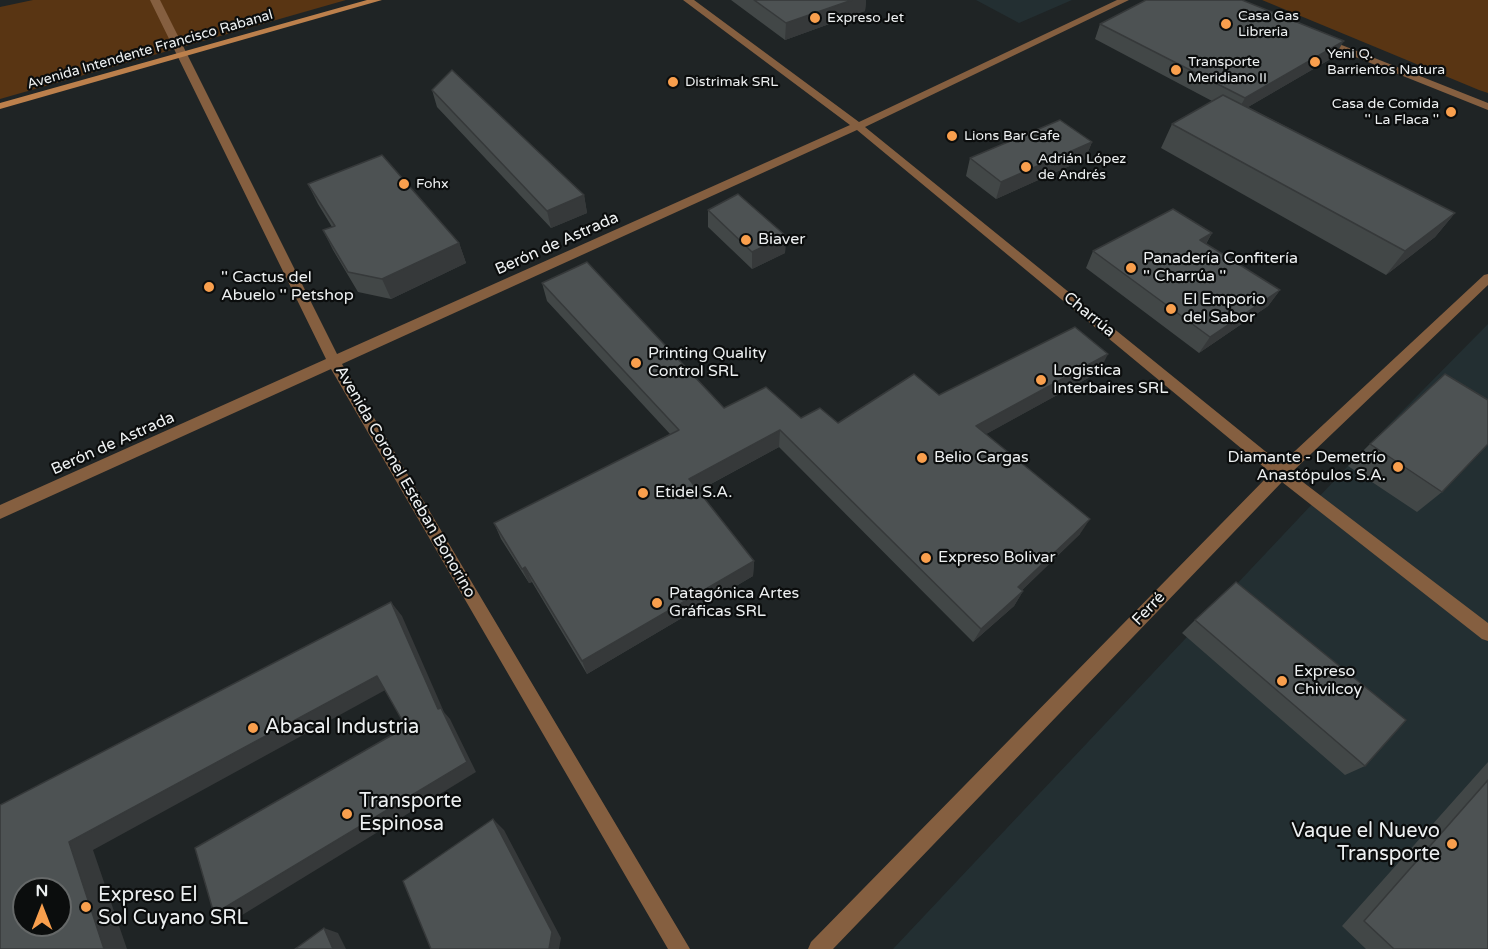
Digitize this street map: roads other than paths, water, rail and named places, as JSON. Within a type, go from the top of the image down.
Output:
[{"type":"main road","name":"Avenida Intendente Francisco Rabanal","points":[[0,106],[377,0]]},
{"type":"street","name":"Avenida Coronel Esteban Bonorino","points":[[155,0],[335,363],[680,949]]},
{"type":"street","name":"Charrúa","points":[[688,0],[858,126],[1281,472],[1488,633]]},
{"type":"street","name":"Berón de Astrada","points":[[0,512],[858,126],[1124,0]]},
{"type":"street","points":[[1310,36],[1488,107]]},
{"type":"street","name":"Ferré","points":[[818,949],[1281,472],[1488,278]]},
{"type":"place","name":"Expreso Jet","points":[[815,18]]},
{"type":"place","name":"Casa Gas Libreria","points":[[1226,24]]},
{"type":"place","name":"Yeni Q. Barrientos Natura","points":[[1315,62]]},
{"type":"place","name":"Transporte Meridiano II","points":[[1176,70]]},
{"type":"place","name":"Distrimak SRL","points":[[673,82]]},
{"type":"place","name":"Casa de Comida '' La Flaca ''","points":[[1451,112]]},
{"type":"place","name":"Lions Bar Cafe","points":[[952,136]]},
{"type":"place","name":"Adrián López de Andrés","points":[[1026,167]]},
{"type":"place","name":"Fohx","points":[[404,184]]},
{"type":"place","name":"Biaver","points":[[746,240]]},
{"type":"place","name":"Panadería Confitería '' Charrúa ''","points":[[1131,268]]},
{"type":"place","name":"'' Cactus del Abuelo '' Petshop","points":[[209,287]]},
{"type":"place","name":"El Emporio del Sabor","points":[[1171,309]]},
{"type":"place","name":"Printing Quality Control SRL","points":[[636,363]]},
{"type":"place","name":"Logistica Interbaires SRL","points":[[1041,380]]},
{"type":"place","name":"Belio Cargas","points":[[922,458]]},
{"type":"place","name":"Diamante - Demetrío Anastópulos S.A.","points":[[1398,467]]},
{"type":"place","name":"Etidel S.A.","points":[[643,493]]},
{"type":"place","name":"Expreso Bolivar","points":[[926,558]]},
{"type":"place","name":"Patagónica Artes Gráficas SRL","points":[[657,603]]},
{"type":"place","name":"Expreso Chivilcoy","points":[[1282,681]]},
{"type":"place","name":"Abacal Industria","points":[[253,728]]},
{"type":"place","name":"Transporte Espinosa","points":[[347,814]]},
{"type":"place","name":"Vaque el Nuevo Transporte","points":[[1452,844]]},
{"type":"place","name":"Expreso El Sol Cuyano SRL","points":[[86,907]]}]
